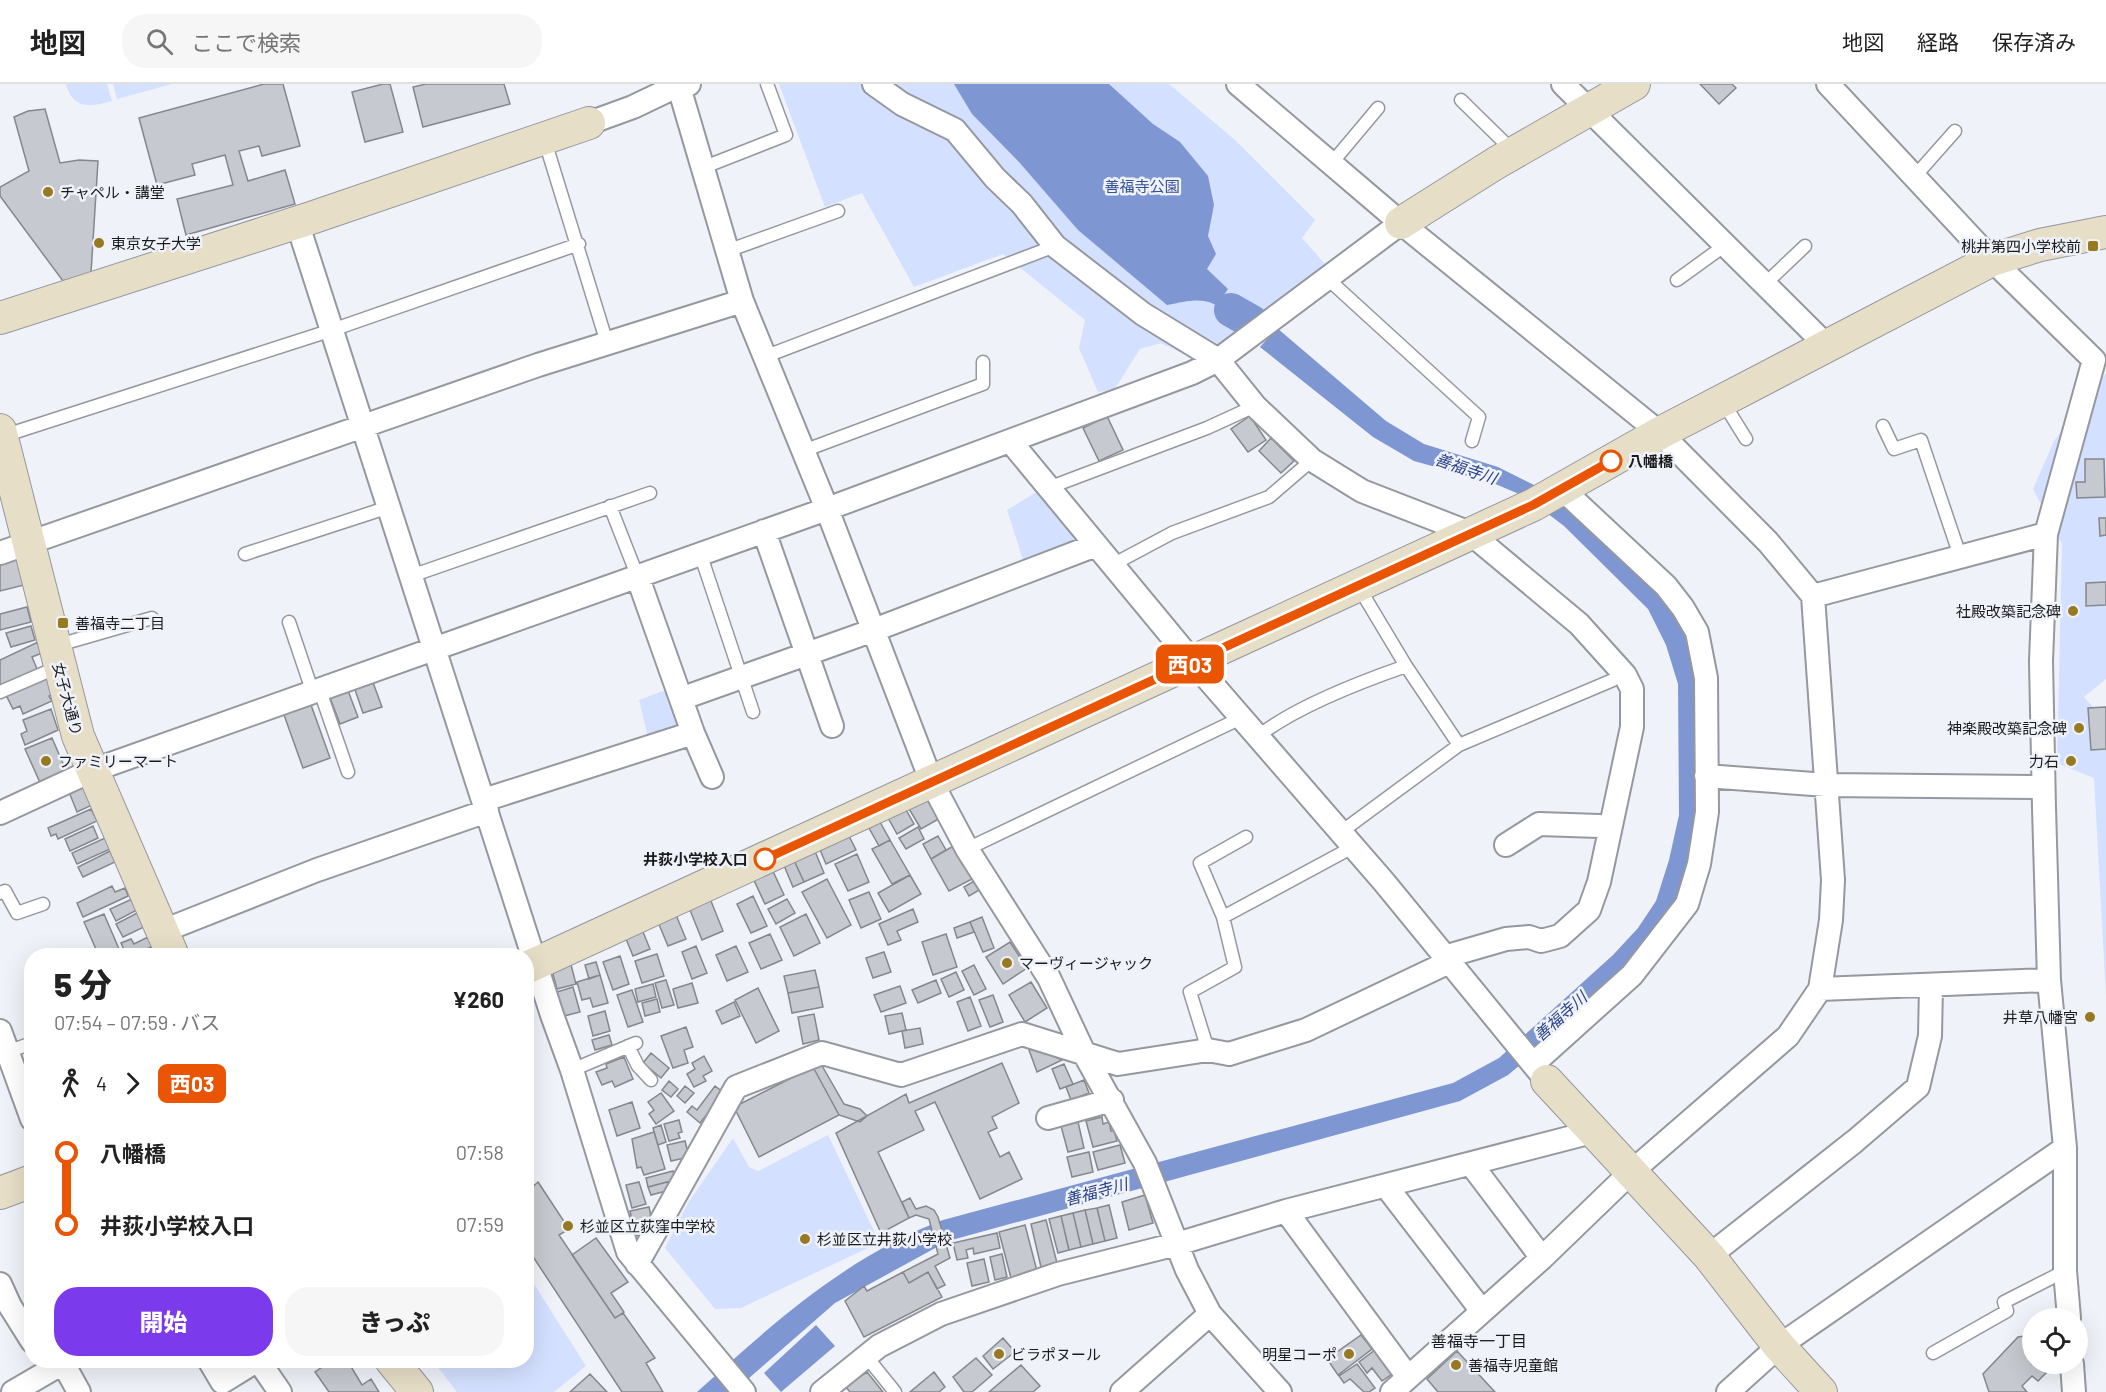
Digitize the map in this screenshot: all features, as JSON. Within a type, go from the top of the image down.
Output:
[{"type":"street","points":[[637,1264],[736,1087],[822,1053],[901,1075],[1022,1034],[1118,1064],[1208,1050],[1229,1054],[1306,1030],[1446,959],[1515,938],[1529,937],[1541,941],[1560,936],[1571,929],[1589,910],[1599,882],[1632,727],[1632,689],[1625,675],[1579,624],[1470,533],[1362,491],[1312,460],[1255,406],[1218,360],[1143,314],[1055,246],[1022,204],[994,178],[956,130],[902,104],[874,84]]},
{"type":"street","points":[[1238,84],[1401,223],[1660,433],[1768,542],[1813,596],[1833,880],[1832,920],[1820,989],[1788,1036],[1630,1173],[1542,1258],[1400,1385],[1286,1211]]},
{"type":"street","points":[[1563,84],[1827,346]]},
{"type":"street","points":[[0,813],[91,771],[827,509],[1192,373],[1218,360],[1329,280],[1401,223],[1634,84]]},
{"type":"street","points":[[1828,84],[1916,175],[1992,260],[2094,360],[2046,534],[2041,661],[2049,980],[2065,1148],[2065,1271],[2068,1308]]},
{"type":"street","points":[[0,318],[297,222],[589,123],[683,85],[702,168],[742,301],[827,509],[932,783],[967,849],[1049,978],[1085,1055],[1112,1100],[1149,1175],[1177,1244],[1210,1314],[1280,1392]]},
{"type":"street","points":[[297,222],[486,805],[526,948]]},
{"type":"street","points":[[534,964],[932,783],[1552,494],[1660,433],[1992,260],[2040,245],[2106,232]]},
{"type":"street","points":[[14,548],[607,343],[742,301]]},
{"type":"street","name":"女子大通り","points":[[1,434],[14,548],[57,656],[78,736],[91,771],[168,943]]},
{"type":"street","points":[[1011,442],[1193,662],[1347,839],[1537,1069],[1592,1132],[1709,1256],[1779,1346],[1821,1392]]},
{"type":"street","points":[[1537,1069],[1632,975],[1687,904],[1699,864],[1707,812],[1706,678],[1697,632],[1683,608],[1666,586],[1552,494]]},
{"type":"street","points":[[764,531],[789,597],[806,654],[832,726]]},
{"type":"street","points":[[1813,596],[2046,534]]},
{"type":"street","points":[[683,698],[874,630],[1096,545]]},
{"type":"street","points":[[637,575],[683,698],[693,733],[712,777]]},
{"type":"street","points":[[168,943],[317,870],[486,805],[693,733]]},
{"type":"street","points":[[1706,776],[1826,785],[2043,787]]},
{"type":"street","points":[[1506,845],[1539,824],[1599,826],[1610,831]]},
{"type":"street","points":[[534,973],[572,1070],[628,1252],[734,1381]]},
{"type":"street","points":[[1820,989],[2049,980]]},
{"type":"street","points":[[1709,1256],[1855,1141],[1918,1087],[1930,1036],[1931,986]]},
{"type":"street","points":[[4,1042],[24,1097]]},
{"type":"street","points":[[1048,1118],[1112,1100]]},
{"type":"street","points":[[822,1392],[879,1346],[941,1314],[1058,1274],[1177,1244],[1286,1211],[1592,1132]]},
{"type":"street","points":[[1728,1392],[1779,1346],[2065,1148]]},
{"type":"street","points":[[1471,1164],[1542,1258]]},
{"type":"street","points":[[0,1193],[24,1184]]},
{"type":"street","points":[[1386,1186],[1482,1311]]},
{"type":"street","points":[[0,1284],[24,1328]]},
{"type":"street","points":[[1122,1392],[1210,1314]]},
{"type":"street","points":[[14,1392],[50,1368]]},
{"type":"street","points":[[59,1368],[79,1392]]},
{"type":"street","points":[[213,1368],[222,1382],[245,1368]]},
{"type":"street","points":[[264,1368],[280,1392]]},
{"type":"street","points":[[398,1368],[417,1392]]},
{"type":"street","points":[[2073,1374],[2074,1392]]},
{"type":"lane","points":[[702,168],[786,135],[767,84]]},
{"type":"lane","points":[[1461,100],[1515,153]]},
{"type":"lane","points":[[1331,164],[1378,108]]},
{"type":"lane","points":[[1916,175],[1955,131]]},
{"type":"lane","points":[[544,137],[579,244],[607,343]]},
{"type":"lane","points":[[727,251],[838,211]]},
{"type":"lane","points":[[1,434],[332,330],[579,244]]},
{"type":"lane","points":[[764,357],[1055,246]]},
{"type":"lane","points":[[1677,280],[1724,246]]},
{"type":"lane","points":[[1765,284],[1805,246]]},
{"type":"lane","points":[[1329,280],[1479,417],[1472,441]]},
{"type":"lane","points":[[803,451],[983,384],[983,362]]},
{"type":"lane","points":[[1723,402],[1746,439]]},
{"type":"lane","points":[[1048,488],[1207,428],[1255,406]]},
{"type":"lane","points":[[1883,426],[1894,449],[1921,440],[1960,556]]},
{"type":"lane","points":[[1112,564],[1172,533],[1269,497],[1312,460]]},
{"type":"lane","points":[[411,576],[650,493]]},
{"type":"lane","points":[[610,506],[637,575]]},
{"type":"lane","points":[[245,554],[389,507]]},
{"type":"lane","points":[[700,553],[753,711]]},
{"type":"lane","points":[[1358,586],[1406,666],[1459,745]]},
{"type":"lane","points":[[0,692],[57,656],[152,618]]},
{"type":"lane","points":[[289,622],[348,772]]},
{"type":"lane","points":[[1257,737],[1272,725],[1370,678],[1406,666]]},
{"type":"lane","points":[[1223,918],[1347,839],[1459,745],[1613,680]]},
{"type":"lane","points":[[967,849],[1241,718]]},
{"type":"lane","points":[[1208,1050],[1190,992],[1235,967],[1223,918],[1200,863],[1246,837]]},
{"type":"lane","points":[[0,893],[5,891],[17,913],[43,904]]},
{"type":"lane","points":[[4,1042],[24,1043]]},
{"type":"lane","points":[[572,1070],[632,1045],[638,1066],[651,1080]]},
{"type":"lane","points":[[1933,1353],[2007,1311],[2004,1302],[2065,1271]]},
{"type":"lane","points":[[866,1356],[895,1392]]},
{"type":"green space","points":[[66,84],[107,84],[112,101],[97,105],[83,104],[73,98]]},
{"type":"green space","points":[[113,84],[172,84],[117,99]]},
{"type":"green space","name":"善福寺公園","points":[[779,84],[1169,84],[1235,140],[1315,220],[1302,238],[1332,272],[1230,343],[1194,359],[1161,343],[1140,349],[1114,390],[1098,392],[1079,348],[1085,320],[1003,254],[914,287],[862,193],[825,207]]},
{"type":"green space","points":[[2106,373],[2106,679],[2084,697],[2106,722],[2106,996],[2094,778],[2057,763],[2062,544],[2033,489],[2054,441]]},
{"type":"green space","points":[[1040,490],[1083,542],[1024,563],[1007,510]]},
{"type":"green space","points":[[674,687],[686,728],[649,741],[639,700]]},
{"type":"green space","points":[[828,1135],[876,1235],[872,1246],[741,1308],[715,1309],[665,1248],[688,1203],[733,1138],[749,1167],[758,1171]]},
{"type":"green space","points":[[534,1284],[586,1366],[554,1392],[457,1392],[438,1368],[534,1368]]},
{"type":"water","points":[[954,84],[1109,84],[1153,124],[1180,142],[1208,176],[1214,205],[1208,236],[1216,254],[1207,269],[1228,289],[1222,298],[1232,307],[1228,314],[1207,301],[1167,305],[1078,230],[1019,162],[972,114]]},
{"type":"water","points":[[1277,328],[1386,421],[1424,444],[1498,467],[1572,504],[1663,593],[1688,637],[1699,679],[1700,823],[1680,907],[1633,970],[1508,1075],[1460,1101],[948,1241],[835,1303],[733,1392],[697,1392],[782,1318],[842,1273],[908,1235],[943,1220],[1453,1083],[1499,1058],[1613,955],[1638,928],[1656,901],[1669,860],[1679,815],[1678,684],[1666,645],[1648,609],[1564,526],[1526,497],[1493,483],[1414,461],[1373,437],[1260,347]]},
{"type":"water","points":[[816,1325],[835,1346],[781,1392],[764,1373]]},
{"type":"building","points":[[264,84],[283,84],[300,146],[262,156],[259,146],[239,151],[248,181],[285,170],[295,204],[186,235],[177,199],[233,185],[225,155],[192,164],[195,175],[157,185],[139,118]]},
{"type":"building","points":[[390,84],[403,132],[365,142],[352,92]]},
{"type":"building","points":[[426,84],[504,84],[510,104],[423,127],[413,87]]},
{"type":"building","points":[[1700,84],[1732,84],[1736,88],[1719,104]]},
{"type":"building","name":"チャペル・講堂","points":[[45,109],[60,163],[79,160],[98,161],[91,273],[63,281],[0,196],[0,187],[29,171],[14,117],[28,111]]},
{"type":"building","points":[[1107,416],[1123,450],[1099,461],[1083,428]]},
{"type":"building","points":[[1250,416],[1266,440],[1248,452],[1231,429]]},
{"type":"building","points":[[1271,438],[1294,461],[1281,473],[1259,451]]},
{"type":"building","points":[[2085,459],[2104,459],[2105,497],[2077,498],[2076,482],[2085,482]]},
{"type":"building","points":[[2099,518],[2106,518],[2106,535],[2100,536]]},
{"type":"building","points":[[16,556],[24,585],[0,591],[0,560]]},
{"type":"building","points":[[2106,582],[2106,605],[2086,606],[2086,583]]},
{"type":"building","points":[[27,607],[31,622],[0,630],[0,614]]},
{"type":"building","points":[[31,626],[35,640],[11,647],[6,633]]},
{"type":"building","points":[[38,642],[42,653],[32,657],[37,669],[0,687],[0,660]]},
{"type":"building","points":[[47,677],[54,694],[49,696],[52,701],[23,714],[20,706],[13,709],[6,695]]},
{"type":"building","points":[[371,677],[382,707],[363,713],[353,684]]},
{"type":"building","points":[[347,688],[358,717],[340,724],[329,695]]},
{"type":"building","points":[[310,702],[330,758],[303,768],[283,712]]},
{"type":"building","points":[[2106,707],[2106,749],[2091,750],[2088,708]]},
{"type":"building","points":[[51,709],[58,730],[25,745],[21,734],[27,731],[23,720]]},
{"type":"building","points":[[52,738],[68,775],[42,787],[25,749]]},
{"type":"building","points":[[83,786],[92,805],[77,812],[69,792]]},
{"type":"building","points":[[929,795],[942,817],[921,829],[908,807]]},
{"type":"building","points":[[904,806],[914,824],[897,834],[887,816]]},
{"type":"building","points":[[91,809],[97,821],[58,839],[56,834],[51,836],[48,828]]},
{"type":"building","points":[[880,822],[890,840],[879,846],[869,828]]},
{"type":"building","points":[[93,826],[98,838],[70,851],[65,839]]},
{"type":"building","points":[[918,827],[924,839],[906,849],[899,838]]},
{"type":"building","points":[[847,832],[856,850],[826,864],[818,845]]},
{"type":"building","points":[[938,836],[946,850],[931,859],[923,844]]},
{"type":"building","points":[[105,838],[110,849],[77,864],[72,853]]},
{"type":"building","points":[[890,840],[910,875],[892,884],[872,849]]},
{"type":"building","points":[[955,845],[974,878],[949,891],[931,859]]},
{"type":"building","points":[[814,849],[824,873],[804,882],[793,858]]},
{"type":"building","points":[[110,851],[115,862],[83,877],[78,867]]},
{"type":"building","points":[[857,854],[869,882],[848,891],[835,864]]},
{"type":"building","points":[[793,858],[804,882],[793,887],[783,863]]},
{"type":"building","points":[[771,867],[784,895],[765,904],[752,876]]},
{"type":"building","points":[[910,875],[921,894],[889,912],[878,893]]},
{"type":"building","points":[[827,879],[851,925],[827,938],[802,892]]},
{"type":"building","points":[[976,880],[981,889],[969,896],[964,887]]},
{"type":"building","points":[[112,886],[115,892],[125,888],[128,896],[83,917],[77,903]]},
{"type":"building","points":[[869,892],[881,919],[861,928],[849,900]]},
{"type":"building","points":[[709,896],[723,931],[702,940],[688,905]]},
{"type":"building","points":[[753,896],[767,926],[751,933],[737,904]]},
{"type":"building","points":[[132,899],[137,910],[116,921],[110,909]]},
{"type":"building","points":[[787,899],[795,913],[776,924],[768,909]]},
{"type":"building","points":[[913,909],[918,922],[897,931],[901,940],[888,945],[879,924]]},
{"type":"building","points":[[139,912],[146,926],[123,937],[116,924]]},
{"type":"building","points":[[104,914],[119,948],[95,948],[84,922]]},
{"type":"building","points":[[806,914],[820,943],[794,956],[780,927]]},
{"type":"building","points":[[676,915],[686,939],[668,946],[658,922]]},
{"type":"building","points":[[982,917],[994,948],[983,952],[970,922]]},
{"type":"building","points":[[970,922],[974,932],[957,938],[954,928]]},
{"type":"building","points":[[641,927],[650,949],[633,956],[624,934]]},
{"type":"building","points":[[770,934],[782,960],[761,969],[749,943]]},
{"type":"building","points":[[946,934],[957,967],[933,975],[922,942]]},
{"type":"building","points":[[148,937],[153,946],[123,948],[121,943],[131,939],[134,944]]},
{"type":"building","points":[[1010,942],[1027,968],[1003,984],[986,957]]},
{"type":"building","points":[[696,946],[707,973],[692,979],[682,952]]},
{"type":"building","points":[[736,946],[748,972],[727,981],[716,955]]},
{"type":"building","points":[[884,952],[891,972],[873,978],[866,958]]},
{"type":"building","points":[[657,954],[664,976],[642,983],[635,961]]},
{"type":"building","points":[[620,956],[629,984],[613,990],[603,962]]},
{"type":"building","points":[[570,961],[576,984],[557,989],[551,967]]},
{"type":"building","points":[[596,962],[600,975],[589,979],[585,965]]},
{"type":"building","points":[[974,965],[986,989],[974,995],[962,971]]},
{"type":"building","points":[[815,970],[819,987],[788,993],[784,976]]},
{"type":"building","points":[[956,972],[964,990],[949,997],[941,979]]},
{"type":"building","points":[[600,975],[608,1003],[593,1007],[590,998],[582,1000],[577,982]]},
{"type":"building","points":[[666,980],[674,1005],[662,1008],[655,983]]},
{"type":"building","points":[[936,980],[941,993],[918,1003],[912,990]]},
{"type":"building","points":[[1031,982],[1047,1008],[1025,1022],[1009,995]]},
{"type":"building","points":[[692,983],[698,1003],[678,1008],[673,989]]},
{"type":"building","points":[[653,984],[656,997],[638,1002],[635,989]]},
{"type":"building","points":[[900,986],[906,1003],[881,1012],[874,995]]},
{"type":"building","points":[[573,987],[580,1012],[564,1016],[557,992]]},
{"type":"building","points":[[819,987],[823,1007],[792,1013],[788,993]]},
{"type":"building","points":[[758,988],[779,1031],[756,1043],[735,1000]]},
{"type":"building","points":[[632,990],[643,1022],[628,1027],[617,995]]},
{"type":"building","points":[[993,995],[1003,1022],[990,1027],[979,1000]]},
{"type":"building","points":[[970,997],[981,1026],[968,1031],[957,1002]]},
{"type":"building","points":[[657,999],[660,1012],[645,1016],[642,1003]]},
{"type":"building","points":[[734,1002],[740,1016],[722,1024],[716,1011]]},
{"type":"building","points":[[605,1011],[610,1031],[593,1036],[588,1016]]},
{"type":"building","points":[[902,1013],[906,1030],[889,1034],[885,1016]]},
{"type":"building","points":[[814,1014],[819,1040],[803,1044],[798,1017]]},
{"type":"building","points":[[686,1027],[693,1047],[684,1050],[688,1063],[673,1068],[661,1036]]},
{"type":"building","points":[[920,1028],[923,1044],[905,1048],[902,1031]]},
{"type":"building","points":[[609,1035],[612,1045],[595,1050],[592,1040]]},
{"type":"building","points":[[1035,1048],[1062,1060],[1037,1072],[1029,1050]]},
{"type":"building","points":[[651,1053],[669,1068],[661,1078],[643,1063]]},
{"type":"building","points":[[704,1056],[712,1071],[703,1076],[706,1081],[694,1087],[687,1074],[695,1069],[692,1063]]},
{"type":"building","points":[[624,1057],[633,1079],[615,1087],[612,1081],[602,1085],[596,1072],[607,1068],[606,1064]]},
{"type":"building","points":[[1002,1063],[1019,1103],[992,1117],[997,1128],[988,1132],[1000,1157],[1009,1152],[1022,1179],[980,1199],[935,1102],[915,1111],[924,1130],[878,1152],[909,1218],[881,1233],[836,1133],[906,1094],[909,1103]]},
{"type":"building","points":[[821,1064],[844,1104],[860,1109],[867,1116],[860,1122],[839,1115],[813,1067]]},
{"type":"building","points":[[1064,1064],[1073,1084],[1060,1089],[1052,1069]]},
{"type":"building","points":[[813,1067],[839,1115],[759,1157],[734,1107]]},
{"type":"building","points":[[1084,1080],[1089,1093],[1071,1100],[1066,1087]]},
{"type":"building","points":[[669,1081],[678,1089],[671,1097],[662,1090]]},
{"type":"building","points":[[685,1086],[694,1093],[685,1103],[677,1096]]},
{"type":"building","points":[[715,1086],[724,1093],[700,1123],[687,1112],[692,1106],[697,1110]]},
{"type":"building","points":[[661,1093],[674,1111],[656,1124],[649,1114],[654,1110],[648,1102]]},
{"type":"building","points":[[632,1102],[640,1128],[617,1136],[609,1110]]},
{"type":"building","points":[[1102,1117],[1103,1124],[1109,1122],[1111,1131],[1114,1130],[1117,1141],[1093,1147],[1086,1121]]},
{"type":"building","points":[[679,1120],[682,1132],[678,1133],[680,1138],[669,1141],[664,1124]]},
{"type":"building","points":[[1078,1122],[1084,1148],[1068,1152],[1061,1126]]},
{"type":"building","points":[[661,1125],[666,1142],[658,1145],[653,1128]]},
{"type":"building","points":[[654,1132],[665,1169],[644,1175],[641,1167],[637,1168],[632,1139]]},
{"type":"building","points":[[685,1141],[689,1157],[671,1161],[667,1145]]},
{"type":"building","points":[[1120,1145],[1125,1163],[1098,1170],[1093,1152]]},
{"type":"building","points":[[1089,1152],[1093,1172],[1072,1177],[1067,1157]]},
{"type":"building","points":[[673,1171],[675,1180],[648,1187],[646,1178]]},
{"type":"building","points":[[538,1182],[569,1229],[559,1235],[615,1318],[623,1313],[655,1358],[646,1363],[663,1392],[622,1392],[534,1258],[534,1185]]},
{"type":"building","points":[[639,1182],[646,1204],[632,1208],[626,1185]]},
{"type":"building","points":[[667,1182],[670,1190],[651,1195],[648,1187]]},
{"type":"building","points":[[1145,1195],[1153,1223],[1129,1230],[1122,1202]]},
{"type":"building","points":[[910,1198],[916,1209],[926,1206],[934,1210],[938,1217],[950,1258],[935,1266],[945,1285],[937,1289],[928,1272],[909,1283],[903,1272],[938,1254],[929,1219],[916,1215],[909,1218],[902,1202]]},
{"type":"building","points":[[1109,1205],[1117,1238],[1105,1241],[1097,1208]]},
{"type":"building","points":[[649,1207],[652,1221],[645,1223],[648,1233],[635,1236],[630,1211]]},
{"type":"building","points":[[1097,1208],[1105,1241],[1093,1244],[1085,1210]]},
{"type":"building","points":[[1085,1210],[1093,1244],[1081,1247],[1073,1213]]},
{"type":"building","points":[[1073,1213],[1081,1247],[1069,1250],[1061,1216]]},
{"type":"building","points":[[1061,1216],[1069,1250],[1058,1253],[1049,1219]]},
{"type":"building","points":[[1046,1220],[1057,1263],[1041,1267],[1031,1224]]},
{"type":"building","points":[[1025,1225],[1037,1271],[1011,1278],[999,1232]]},
{"type":"building","points":[[997,1233],[1000,1248],[974,1254],[973,1248],[966,1250],[968,1258],[957,1260],[953,1243]]},
{"type":"building","points":[[596,1238],[628,1282],[611,1293],[624,1312],[615,1318],[572,1255]]},
{"type":"building","points":[[1002,1254],[1007,1277],[995,1280],[990,1257]]},
{"type":"building","points":[[984,1259],[989,1282],[972,1286],[967,1263]]},
{"type":"building","points":[[903,1272],[909,1283],[928,1272],[942,1297],[864,1337],[845,1301],[864,1286],[867,1291]]},
{"type":"building","name":"明星コーポ","points":[[1361,1335],[1372,1349],[1338,1375],[1327,1359]]},
{"type":"building","points":[[2022,1336],[2022,1374],[2045,1374],[2038,1381],[2032,1376],[2022,1386],[2027,1392],[1989,1392],[1983,1374],[2018,1337]]},
{"type":"building","name":"ビラポヌール","points":[[1003,1338],[1015,1352],[993,1369],[983,1356]]},
{"type":"building","points":[[1375,1350],[1392,1374],[1382,1381],[1372,1368],[1367,1373],[1359,1362]]},
{"type":"building","name":"善福寺児童館","points":[[1457,1351],[1495,1392],[1438,1392],[1427,1379]]},
{"type":"building","points":[[976,1358],[992,1375],[972,1392],[964,1392],[953,1377]]},
{"type":"building","points":[[1357,1364],[1375,1388],[1369,1392],[1364,1392],[1350,1379],[1344,1383],[1339,1376]]},
{"type":"building","points":[[1021,1365],[1040,1386],[1033,1392],[989,1392]]},
{"type":"building","points":[[321,1368],[352,1368],[362,1385],[371,1379],[379,1392],[329,1392],[315,1372]]},
{"type":"building","points":[[867,1372],[883,1392],[850,1392],[845,1386]]},
{"type":"building","points":[[934,1372],[945,1387],[939,1392],[910,1392]]},
{"type":"building","points":[[590,1374],[607,1392],[570,1392]]},
{"type":"waterway","name":"善福寺川","points":[[1231,310],[1252,322]]},
{"type":"bus line","name":"西03","points":[[765,859],[1533,505],[1611,461]]},
{"type":"place","name":"チャペル・講堂","points":[[48,192]]},
{"type":"place","name":"東京女子大学","points":[[99,243]]},
{"type":"place","name":"桃井第四小学校前","points":[[2093,246]]},
{"type":"place","name":"八幡橋","points":[[1611,461]]},
{"type":"place","name":"社殿改築記念碑","points":[[2073,611]]},
{"type":"place","name":"善福寺二丁目","points":[[63,623]]},
{"type":"place","name":"神楽殿改築記念碑","points":[[2079,728]]},
{"type":"place","name":"ファミリーマート","points":[[46,761]]},
{"type":"place","name":"力石","points":[[2071,761]]},
{"type":"place","name":"井荻小学校入口","points":[[765,859]]},
{"type":"place","name":"マーヴィージャック","points":[[1007,963]]},
{"type":"place","name":"井草八幡宮","points":[[2090,1017]]},
{"type":"place","name":"杉並区立荻窪中学校","points":[[568,1226]]},
{"type":"place","name":"杉並区立井荻小学校","points":[[805,1239]]},
{"type":"place","name":"ビラポヌール","points":[[999,1354]]},
{"type":"place","name":"明星コーポ","points":[[1349,1354]]},
{"type":"place","name":"善福寺児童館","points":[[1456,1365]]},
{"type":"district","name":"善福寺一丁目","points":[[1479,1340]]}]
